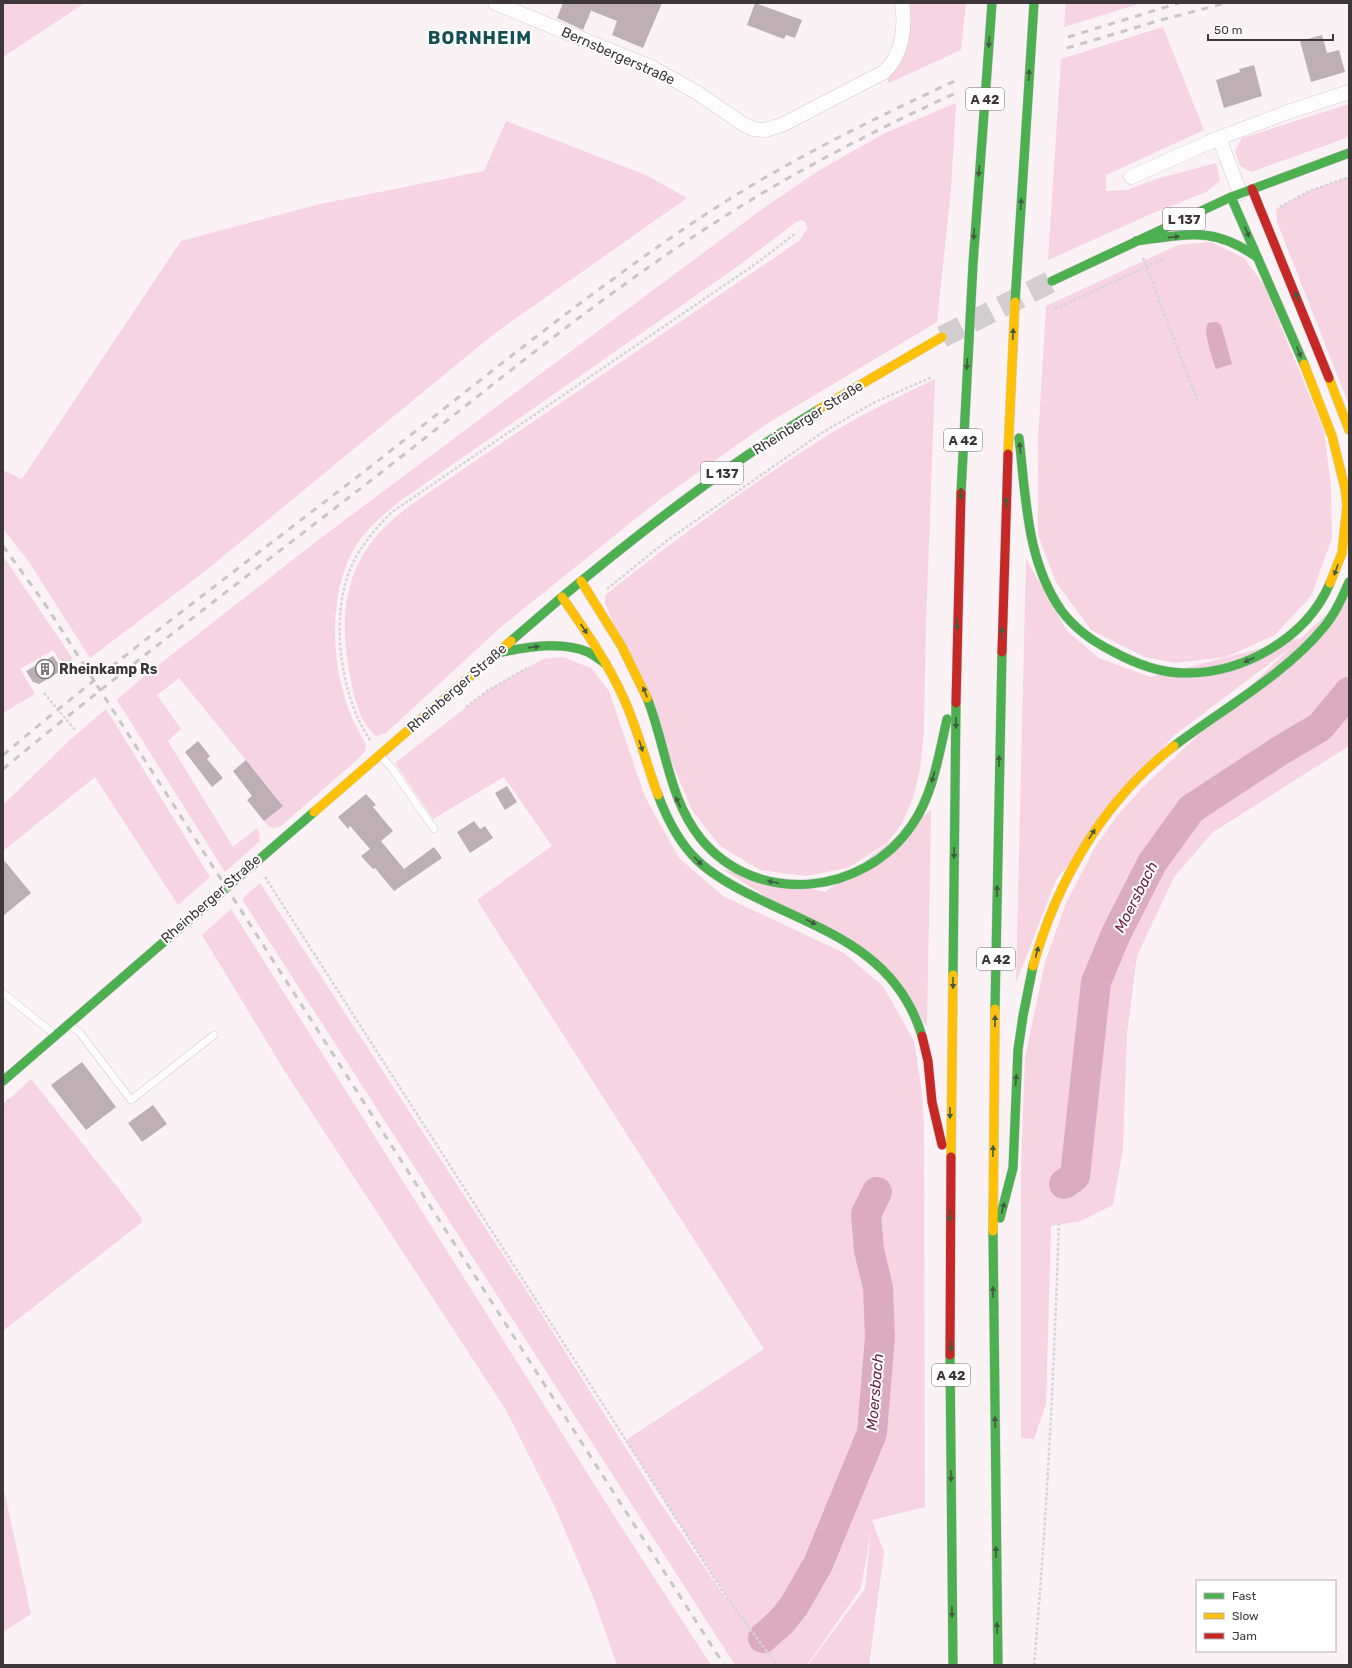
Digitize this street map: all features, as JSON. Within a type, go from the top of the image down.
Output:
[{"type":"main road","name":"A 42","points":[[953,1665],[951,1573],[950,1177],[956,684],[964,413],[976,195],[992,3]]},
{"type":"main road","name":"A 42","points":[[998,1665],[993,1246],[997,866],[1004,550],[1011,373],[1034,3]]},
{"type":"main road","name":"L 137","points":[[1052,281],[1241,193],[1349,153]]},
{"type":"main road","points":[[1011,373],[1030,528],[1036,560],[1048,589],[1061,610],[1082,633],[1129,663],[1156,670],[1187,673],[1212,671],[1245,663],[1276,647],[1298,630],[1318,607],[1335,575],[1344,544],[1347,507],[1343,469],[1332,434],[1283,313],[1258,258],[1241,193]]},
{"type":"main road","points":[[1241,193],[1262,214],[1331,381],[1349,430]]},
{"type":"main road","points":[[1136,241],[1197,235],[1213,235],[1234,240],[1258,258]]},
{"type":"main road","name":"Rheinberger Straße","points":[[3,1080],[581,581],[656,523],[769,441],[811,414],[942,337]]},
{"type":"main road","points":[[581,581],[625,652],[643,687],[655,721],[676,797],[688,822],[717,856],[737,870],[758,879],[783,884],[826,884],[846,879],[889,855],[905,838],[926,801],[956,684]]},
{"type":"main road","points":[[993,1246],[1012,1172],[1018,1051],[1025,994],[1052,909],[1073,865],[1094,831],[1134,781],[1189,735],[1265,681],[1289,661],[1321,630],[1338,604],[1349,582]]},
{"type":"main road","points":[[562,597],[606,664],[631,717],[661,804],[672,829],[688,851],[705,868],[727,883],[833,933],[862,950],[889,975],[902,991],[914,1013],[923,1037],[929,1066],[932,1106],[950,1177]]},
{"type":"main road","points":[[496,654],[547,646],[570,648],[588,652],[606,664]]},
{"type":"street","name":"Bernsbergerstraße","points":[[495,3],[653,68],[696,92],[743,124],[753,129],[764,130],[782,125],[884,72],[892,65],[900,47],[903,28],[902,3]]},
{"type":"street","points":[[1131,177],[1219,138],[1285,113],[1349,92]]},
{"type":"street","points":[[1219,138],[1241,193]]},
{"type":"lane","points":[[379,754],[391,767],[434,829]]},
{"type":"lane","points":[[3,993],[55,1035]]},
{"type":"lane","points":[[68,1024],[80,1033],[131,1100],[214,1035]]},
{"type":"path","points":[[1262,214],[1309,191],[1349,177]]},
{"type":"path","points":[[379,754],[368,737],[353,708],[345,678],[339,625],[341,601],[352,566],[361,548],[376,529],[392,512],[754,265],[796,233]]},
{"type":"path","points":[[1136,241],[1198,402]]},
{"type":"path","points":[[1055,309],[1168,257]]},
{"type":"path","points":[[593,601],[666,542],[823,432],[873,403],[932,377]]},
{"type":"path","points":[[463,709],[487,691],[530,666]]},
{"type":"path","points":[[44,692],[75,730]]},
{"type":"path","points":[[260,879],[264,875],[727,1598],[777,1665]]},
{"type":"path","points":[[3,1105],[14,1095]]},
{"type":"path","points":[[1034,1665],[1043,1559],[1056,1329],[1059,1221]]},
{"type":"shaded area","points":[[3,3],[85,3],[3,57]]},
{"type":"shaded area","points":[[902,3],[966,3],[961,50],[889,83],[884,72],[892,65]]},
{"type":"shaded area","points":[[1066,3],[1142,3],[1064,27]]},
{"type":"shaded area","points":[[1163,27],[1204,130],[1106,175],[1106,191],[1127,190],[1156,179],[1216,163],[1220,181],[1206,192],[1151,214],[1048,260],[1061,59]]},
{"type":"shaded area","points":[[956,103],[951,189],[937,322],[768,423],[659,500],[502,626],[386,733],[376,736],[365,724],[358,708],[350,676],[345,634],[345,613],[353,575],[373,540],[393,519],[417,501],[799,241],[807,229],[806,223],[802,220],[796,222],[741,264],[400,501],[367,531],[356,544],[343,574],[335,623],[339,675],[354,723],[366,744],[365,751],[359,758],[281,826],[275,828],[269,827],[264,821],[283,805],[179,678],[157,695],[181,729],[168,741],[233,847],[257,828],[259,832],[260,841],[225,872],[117,700],[142,678],[322,537],[758,212],[818,171],[885,133]]},
{"type":"shaded area","points":[[1349,104],[1349,137],[1251,172],[1240,166],[1235,151],[1242,138]]},
{"type":"shaded area","points":[[506,121],[646,175],[687,198],[495,333],[204,572],[90,658],[27,559],[3,529],[3,470],[22,479],[181,241],[320,204],[484,171]]},
{"type":"shaded area","points":[[1349,177],[1349,405],[1277,222],[1276,209],[1309,191]]},
{"type":"shaded area","points":[[1211,242],[1244,258],[1264,285],[1324,431],[1331,486],[1332,538],[1311,596],[1275,635],[1226,657],[1175,663],[1145,657],[1091,630],[1056,582],[1038,535],[1038,440],[1046,306],[1178,245]]},
{"type":"shaded area","points":[[1217,322],[1221,325],[1232,364],[1216,369],[1206,332],[1206,326],[1208,323]]},
{"type":"shaded area","points":[[935,379],[926,624],[924,731],[920,770],[913,798],[901,825],[887,843],[848,868],[806,876],[760,870],[720,846],[692,810],[605,603],[605,595],[713,513],[797,455],[879,406]]},
{"type":"shaded area","points":[[3,556],[73,659],[63,666],[53,650],[20,669],[35,694],[3,713]]},
{"type":"shaded area","points":[[1026,559],[1067,631],[1099,658],[1150,677],[1305,637],[1172,737],[1056,880],[1016,983]]},
{"type":"shaded area","points":[[1349,593],[1349,746],[1213,832],[1174,877],[1137,956],[1127,1033],[1123,1149],[1113,1205],[1081,1221],[1051,1226],[1046,1404],[1034,1439],[1021,1438],[1021,1170],[1025,1058],[1045,962],[1066,903],[1095,847],[1117,816],[1141,789]]},
{"type":"shaded area","points":[[563,657],[591,668],[609,691],[645,797],[679,858],[723,896],[844,953],[883,986],[914,1041],[922,1092],[924,1125],[925,1507],[872,1520],[884,1552],[869,1665],[808,1665],[865,1589],[871,1530],[861,1588],[807,1665],[735,1665],[242,899],[260,883],[537,1307],[659,1501],[726,1599],[727,1597],[626,1440],[764,1349],[477,900],[552,846],[504,777],[433,819],[395,763],[487,691],[543,659]]},
{"type":"shaded area","points":[[106,709],[210,877],[178,905],[95,777],[3,851],[3,805],[71,739]]},
{"type":"shaded area","points":[[931,810],[927,1027],[898,980],[722,869],[825,892]]},
{"type":"shaded area","points":[[231,909],[620,1525],[711,1665],[617,1665],[592,1594],[555,1507],[506,1410],[284,1070],[202,935]]},
{"type":"shaded area","points":[[31,1079],[141,1217],[142,1222],[3,1331],[3,1105]]},
{"type":"shaded area","points":[[3,1486],[31,1614],[3,1632]]},
{"type":"building","points":[[563,3],[662,3],[643,48],[612,35],[617,21],[587,9],[591,11],[583,30],[557,18]]},
{"type":"building","points":[[755,3],[802,20],[795,38],[786,35],[784,39],[747,25]]},
{"type":"building","points":[[1322,35],[1327,53],[1339,50],[1345,72],[1311,82],[1300,41]]},
{"type":"building","points":[[1254,65],[1262,96],[1224,108],[1216,80],[1240,72],[1239,69]]},
{"type":"building","name":"Rheinkamp Rs","points":[[53,656],[60,666],[59,672],[39,684],[33,682],[26,671]]},
{"type":"building","points":[[198,741],[210,756],[207,759],[223,778],[212,787],[185,752]]},
{"type":"building","points":[[246,760],[283,806],[264,821],[247,800],[252,796],[233,771]]},
{"type":"building","points":[[507,786],[517,802],[505,810],[495,793]]},
{"type":"building","points":[[366,794],[376,805],[373,807],[393,831],[381,841],[404,869],[434,847],[442,858],[394,891],[375,868],[373,869],[361,856],[370,849],[350,826],[348,829],[338,817]]},
{"type":"building","points":[[474,821],[480,829],[485,826],[493,838],[470,853],[457,832]]},
{"type":"building","points":[[3,859],[31,893],[3,916]]},
{"type":"building","points":[[82,1062],[116,1107],[86,1130],[51,1085]]},
{"type":"building","points":[[153,1105],[167,1124],[142,1142],[128,1123]]},
{"type":"waterway","name":"Moersbach","points":[[1064,1184],[1075,1176],[1096,982],[1116,934],[1152,863],[1191,809],[1281,750],[1320,727],[1349,692]]},
{"type":"waterway","name":"Moersbach","points":[[763,1638],[781,1622],[794,1606],[818,1564],[872,1433],[880,1337],[878,1288],[869,1250],[866,1214],[877,1192]]},
{"type":"tunnel","points":[[942,337],[1052,281]]},
{"type":"railway","points":[[1068,37],[1179,3]]},
{"type":"railway","points":[[1067,48],[1161,20],[1226,3]]},
{"type":"railway","points":[[3,755],[139,645],[537,336],[665,242],[709,212],[770,175],[863,125],[959,79]]},
{"type":"railway","points":[[3,769],[187,622],[586,312],[630,280],[719,220],[806,168],[866,136],[958,92]]},
{"type":"railway","points":[[3,546],[43,601],[724,1665]]},
{"type":"traffic: fast","points":[[961,493],[973,264],[992,3]]},
{"type":"traffic: fast","points":[[1015,302],[1034,3]]},
{"type":"traffic: fast","points":[[1052,281],[1231,197],[1349,153]]},
{"type":"traffic: fast","points":[[1231,197],[1304,364]]},
{"type":"traffic: fast","points":[[1136,241],[1170,236],[1199,235],[1227,241],[1258,258]]},
{"type":"traffic: fast","points":[[562,597],[687,498],[752,452],[819,409]]},
{"type":"traffic: fast","points":[[1019,438],[1026,505],[1034,549],[1049,591],[1066,617],[1084,634],[1097,643],[1129,660],[1156,669],[1174,673],[1184,673],[1206,672],[1228,667],[1250,659],[1270,649],[1289,636],[1306,620],[1320,603],[1330,583]]},
{"type":"traffic: fast","points":[[1174,746],[1272,676],[1309,644],[1332,617],[1349,582]]},
{"type":"traffic: fast","points":[[511,641],[562,597]]},
{"type":"traffic: fast","points":[[496,653],[542,646],[565,646],[588,652],[606,664]]},
{"type":"traffic: fast","points":[[995,1009],[1002,652]]},
{"type":"traffic: fast","points":[[647,698],[674,789],[690,823],[701,839],[724,861],[751,875],[780,883],[810,884],[839,879],[867,867],[891,849],[912,825],[925,801],[938,760],[947,719]]},
{"type":"traffic: fast","points":[[953,975],[956,703]]},
{"type":"traffic: fast","points":[[658,795],[665,813],[679,839],[691,854],[711,872],[741,890],[833,935],[856,949],[877,965],[896,984],[911,1008],[922,1036]]},
{"type":"traffic: fast","points":[[3,1081],[314,812]]},
{"type":"traffic: fast","points":[[1000,1218],[1013,1168],[1018,1050],[1033,966]]},
{"type":"traffic: fast","points":[[993,1231],[998,1665]]},
{"type":"traffic: fast","points":[[950,1355],[953,1665]]},
{"type":"traffic: slow","points":[[1008,454],[1015,302]]},
{"type":"traffic: slow","points":[[819,409],[942,337]]},
{"type":"traffic: slow","points":[[1304,364],[1332,436],[1345,488],[1347,506],[1342,553],[1330,583]]},
{"type":"traffic: slow","points":[[1329,378],[1349,430]]},
{"type":"traffic: slow","points":[[581,581],[622,647],[647,698]]},
{"type":"traffic: slow","points":[[562,597],[596,647],[618,686],[634,723],[658,795]]},
{"type":"traffic: slow","points":[[314,812],[511,641]]},
{"type":"traffic: slow","points":[[1033,966],[1043,934],[1055,904],[1069,874],[1086,845],[1105,817],[1125,792],[1174,746]]},
{"type":"traffic: slow","points":[[951,1157],[953,975]]},
{"type":"traffic: slow","points":[[993,1231],[995,1009]]},
{"type":"traffic: jam","points":[[1252,189],[1329,378]]},
{"type":"traffic: jam","points":[[1002,652],[1008,454]]},
{"type":"traffic: jam","points":[[956,703],[961,493]]},
{"type":"traffic: jam","points":[[922,1036],[928,1061],[932,1102],[942,1145]]},
{"type":"traffic: jam","points":[[950,1355],[951,1157]]},
{"type":"place","name":"Rheinkamp Rs","points":[[45,669]]},
{"type":"district","name":"BORNHEIM","points":[[480,38]]}]
